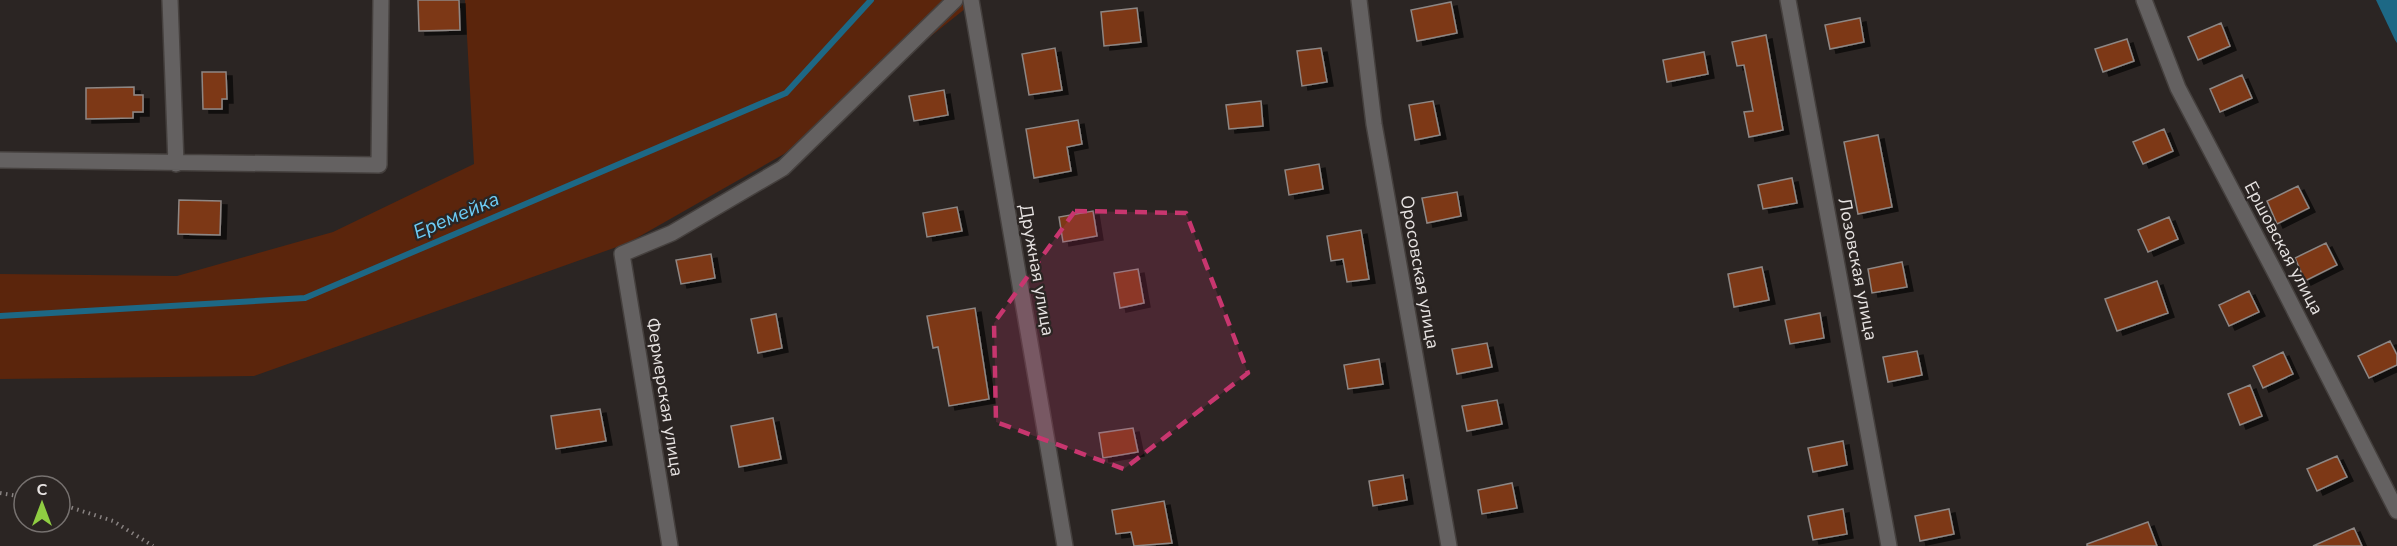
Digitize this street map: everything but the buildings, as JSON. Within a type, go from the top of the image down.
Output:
[{"type":"street","points":[[170,0],[176,164]]},
{"type":"street","points":[[0,160],[379,165],[381,0]]},
{"type":"street","name":"Фермерская улица","points":[[670,546],[622,254],[672,233],[783,168],[955,0]]},
{"type":"street","name":"Дружная улица","points":[[970,0],[1065,546]]},
{"type":"street","name":"Лозовская улица","points":[[1788,0],[1889,546]]},
{"type":"street","name":"Ершовская улица","points":[[2144,0],[2178,88],[2397,511]]},
{"type":"street","name":"Оросовская улица","points":[[1364,1],[1374,123],[1449,546]]},
{"type":"path","points":[[72,508],[113,521],[153,546]]},
{"type":"highlighted area","points":[[1075,211],[1186,213],[1248,373],[1124,469],[996,422],[994,323]]},
{"type":"shaded area","points":[[465,0],[976,0],[784,154],[628,243],[254,376],[0,379],[0,274],[177,276],[333,232],[474,164]]},
{"type":"water","points":[[2376,0],[2397,0],[2397,43],[2395,40]]},
{"type":"waterway","name":"Еремейка","points":[[0,316],[305,298],[786,93],[871,0]]}]
